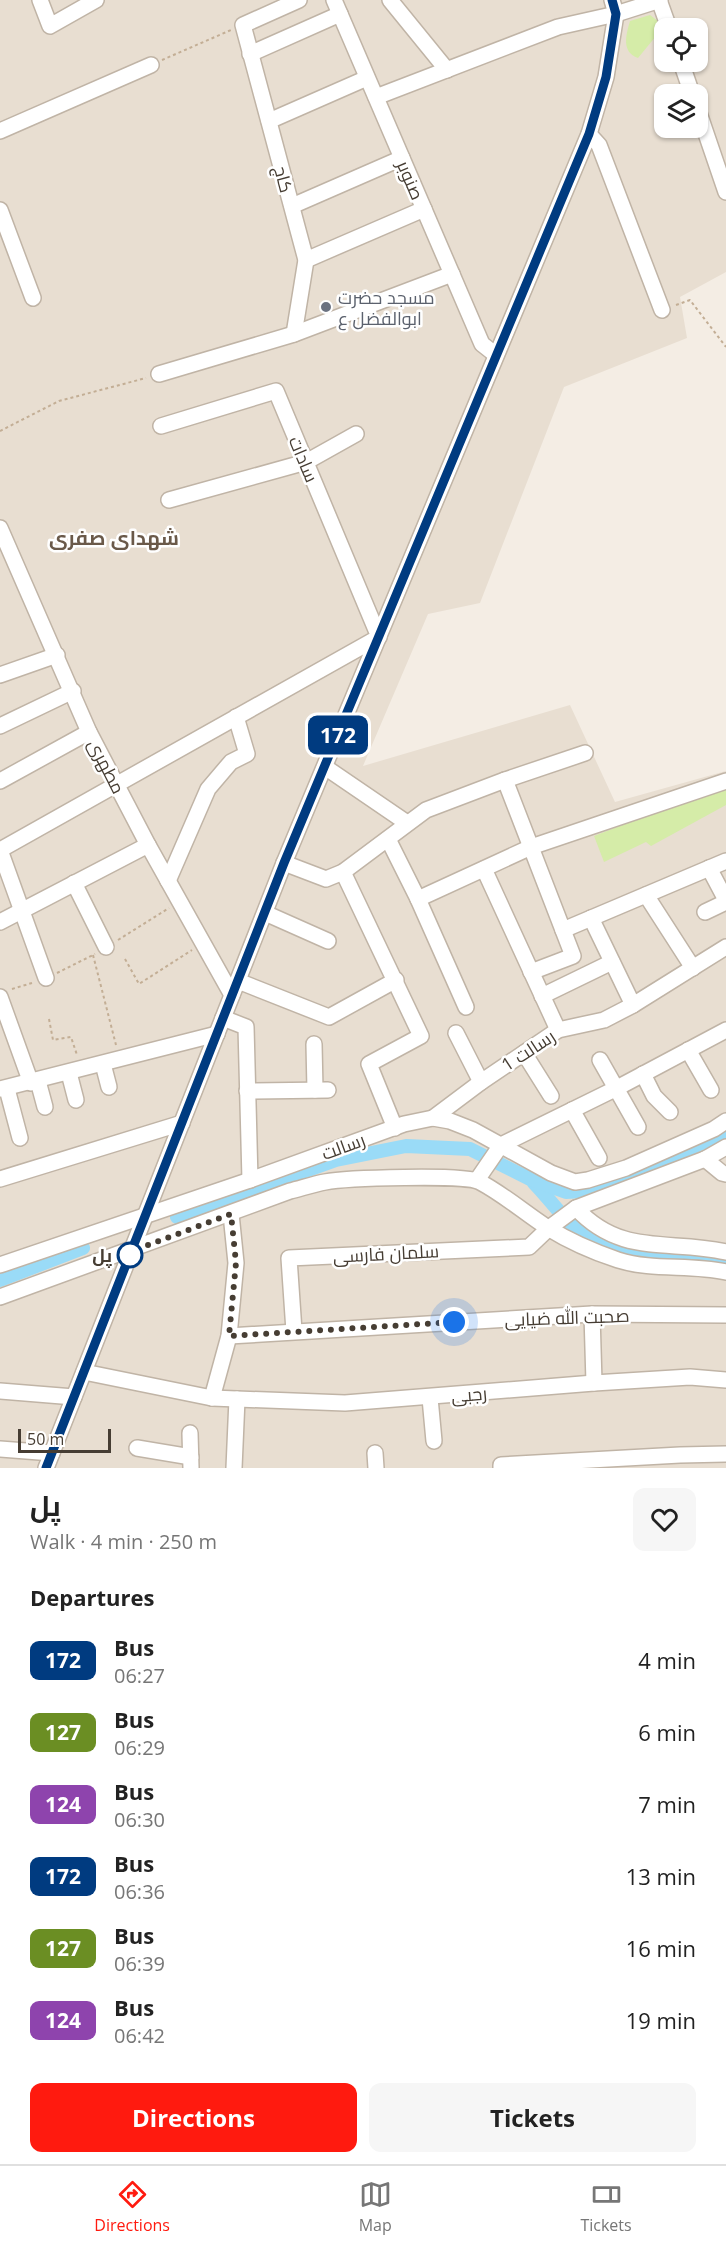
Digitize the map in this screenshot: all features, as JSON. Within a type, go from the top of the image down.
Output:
[{"type":"street","points":[[40,0],[50,26],[96,0]]},
{"type":"street","points":[[243,25],[299,0]]},
{"type":"street","points":[[390,0],[447,70]]},
{"type":"street","points":[[375,97],[614,7],[660,0],[666,18]]},
{"type":"street","points":[[250,54],[337,7]]},
{"type":"street","name":"صنوبر","points":[[337,7],[482,344],[496,355]]},
{"type":"street","points":[[46,1468],[284,863],[589,134],[606,77],[614,7]]},
{"type":"street","name":"کاج","points":[[243,25],[306,260],[294,334]]},
{"type":"street","points":[[0,131],[151,65]]},
{"type":"street","points":[[269,121],[367,78]]},
{"type":"street","points":[[589,134],[599,145],[662,310]]},
{"type":"street","points":[[708,138],[726,192]]},
{"type":"street","points":[[292,206],[402,158]]},
{"type":"street","points":[[306,260],[424,209]]},
{"type":"street","points":[[0,210],[33,297]]},
{"type":"street","points":[[159,374],[294,334],[452,274]]},
{"type":"street","name":"سادات","points":[[161,426],[276,392],[380,637]]},
{"type":"street","points":[[169,500],[306,462],[356,434]]},
{"type":"street","name":"مطهری","points":[[0,528],[89,732],[202,944],[235,988]]},
{"type":"street","points":[[46,978],[0,850],[380,637]]},
{"type":"street","points":[[0,675],[57,655]]},
{"type":"street","points":[[0,726],[73,691]]},
{"type":"street","points":[[168,881],[208,789],[231,762],[247,754],[236,717]]},
{"type":"street","points":[[0,781],[89,732]]},
{"type":"street","points":[[284,863],[326,879],[343,872],[426,810],[585,753]]},
{"type":"street","points":[[325,767],[407,823]]},
{"type":"street","points":[[505,780],[573,956],[531,972]]},
{"type":"street","points":[[418,899],[531,847],[726,781]]},
{"type":"street","points":[[388,839],[418,899],[466,1007]]},
{"type":"street","points":[[0,922],[148,845]]},
{"type":"street","points":[[563,930],[726,861]]},
{"type":"street","points":[[705,912],[726,901],[709,868]]},
{"type":"street","points":[[484,869],[558,1030]]},
{"type":"street","points":[[343,872],[421,1036],[369,1064],[394,1128]]},
{"type":"street","points":[[74,883],[106,947]]},
{"type":"street","points":[[646,895],[693,968]]},
{"type":"street","points":[[265,913],[328,940]]},
{"type":"street","points":[[591,918],[633,1005]]},
{"type":"street","name":"رسالت 1","points":[[433,1118],[481,1082],[558,1030],[604,1020],[633,1005],[726,947]]},
{"type":"street","points":[[542,996],[612,962]]},
{"type":"street","points":[[235,988],[330,1017],[396,980]]},
{"type":"street","points":[[4,994],[34,1082],[45,1107]]},
{"type":"street","points":[[223,1018],[246,1027],[250,1180]]},
{"type":"street","points":[[726,1030],[617,1088],[501,1145],[477,1180],[549,1228],[579,1244],[618,1260],[641,1266],[694,1267],[726,1272]]},
{"type":"street","points":[[456,1033],[481,1082]]},
{"type":"street","points":[[20,1138],[3,1089],[217,1034]]},
{"type":"street","points":[[247,1091],[322,1090],[314,1044]]},
{"type":"street","points":[[688,1050],[711,1090]]},
{"type":"street","points":[[524,1053],[551,1096]]},
{"type":"street","points":[[600,1060],[638,1127]]},
{"type":"street","points":[[103,1064],[109,1087]]},
{"type":"street","points":[[75,1071],[76,1100]]},
{"type":"street","points":[[643,1074],[654,1096],[670,1112]]},
{"type":"street","points":[[572,1110],[598,1158]]},
{"type":"street","name":"رسالت","points":[[0,1265],[250,1180],[394,1128],[433,1118],[458,1124],[551,1173],[575,1182],[626,1167],[714,1129],[726,1121]]},
{"type":"street","points":[[0,1179],[182,1123]]},
{"type":"street","points":[[549,1228],[576,1208],[705,1159],[726,1147]]},
{"type":"street","points":[[705,1159],[726,1174]]},
{"type":"street","name":"رسالت","points":[[0,1297],[132,1251],[290,1191],[327,1181],[424,1178],[477,1180]]},
{"type":"street","points":[[576,1208],[586,1220],[604,1232],[638,1243],[726,1252]]},
{"type":"street","points":[[212,1398],[229,1336],[236,1263],[231,1214]]},
{"type":"street","name":"سلمان فارسی","points":[[294,1331],[289,1258],[529,1247],[549,1228]]},
{"type":"street","points":[[592,1314],[594,1383]]},
{"type":"street","name":"صحبت الله ضیایی","points":[[229,1336],[592,1314],[726,1315]]},
{"type":"street","name":"رجبی","points":[[84,1372],[212,1398],[345,1403],[690,1377],[726,1380]]},
{"type":"street","points":[[0,1392],[74,1397]]},
{"type":"street","points":[[430,1398],[434,1441]]},
{"type":"street","points":[[234,1468],[237,1400]]},
{"type":"street","points":[[137,1448],[191,1462],[190,1433]]},
{"type":"street","points":[[0,1449],[52,1453]]},
{"type":"street","points":[[501,1468],[501,1465],[680,1461],[726,1454]]},
{"type":"path","points":[[151,65],[243,25]]},
{"type":"path","points":[[662,310],[690,300],[726,348]]},
{"type":"path","points":[[0,430],[59,401],[159,374]]},
{"type":"path","points":[[4,994],[46,978],[93,955],[179,902]]},
{"type":"path","points":[[125,959],[139,984],[202,944]]},
{"type":"path","points":[[93,955],[119,1059]]},
{"type":"path","points":[[49,1019],[53,1040],[70,1037],[75,1071]]},
{"type":"shaded area","points":[[0,0],[726,0],[726,272],[680,297],[687,338],[564,387],[480,603],[428,614],[363,766],[570,705],[615,802],[726,771],[726,1468],[0,1468]]},
{"type":"green space","points":[[650,15],[654,18],[654,39],[638,58],[629,52],[627,47],[626,37],[630,21]]},
{"type":"green space","points":[[726,785],[726,805],[651,846],[646,842],[604,862],[594,836]]},
{"type":"waterway","points":[[177,1217],[336,1160],[406,1146],[470,1149],[530,1179],[566,1192],[584,1191],[625,1177],[726,1132]]},
{"type":"waterway","points":[[534,1183],[571,1224],[586,1235],[604,1243],[644,1253],[726,1261]]},
{"type":"waterway","points":[[0,1280],[83,1248]]},
{"type":"bus line","name":"172","points":[[46,1468],[284,863],[589,134],[606,77],[616,14],[612,0]]},
{"type":"place","name":"مسجد حضرت ابوالفضل ع","points":[[326,307]]},
{"type":"place","name":"پل","points":[[130,1255]]},
{"type":"district","name":"شهدای صفری","points":[[114,537]]},
{"type":"route","points":[[130,1255],[132,1251],[231,1214],[236,1263],[229,1336],[454,1322]]}]
